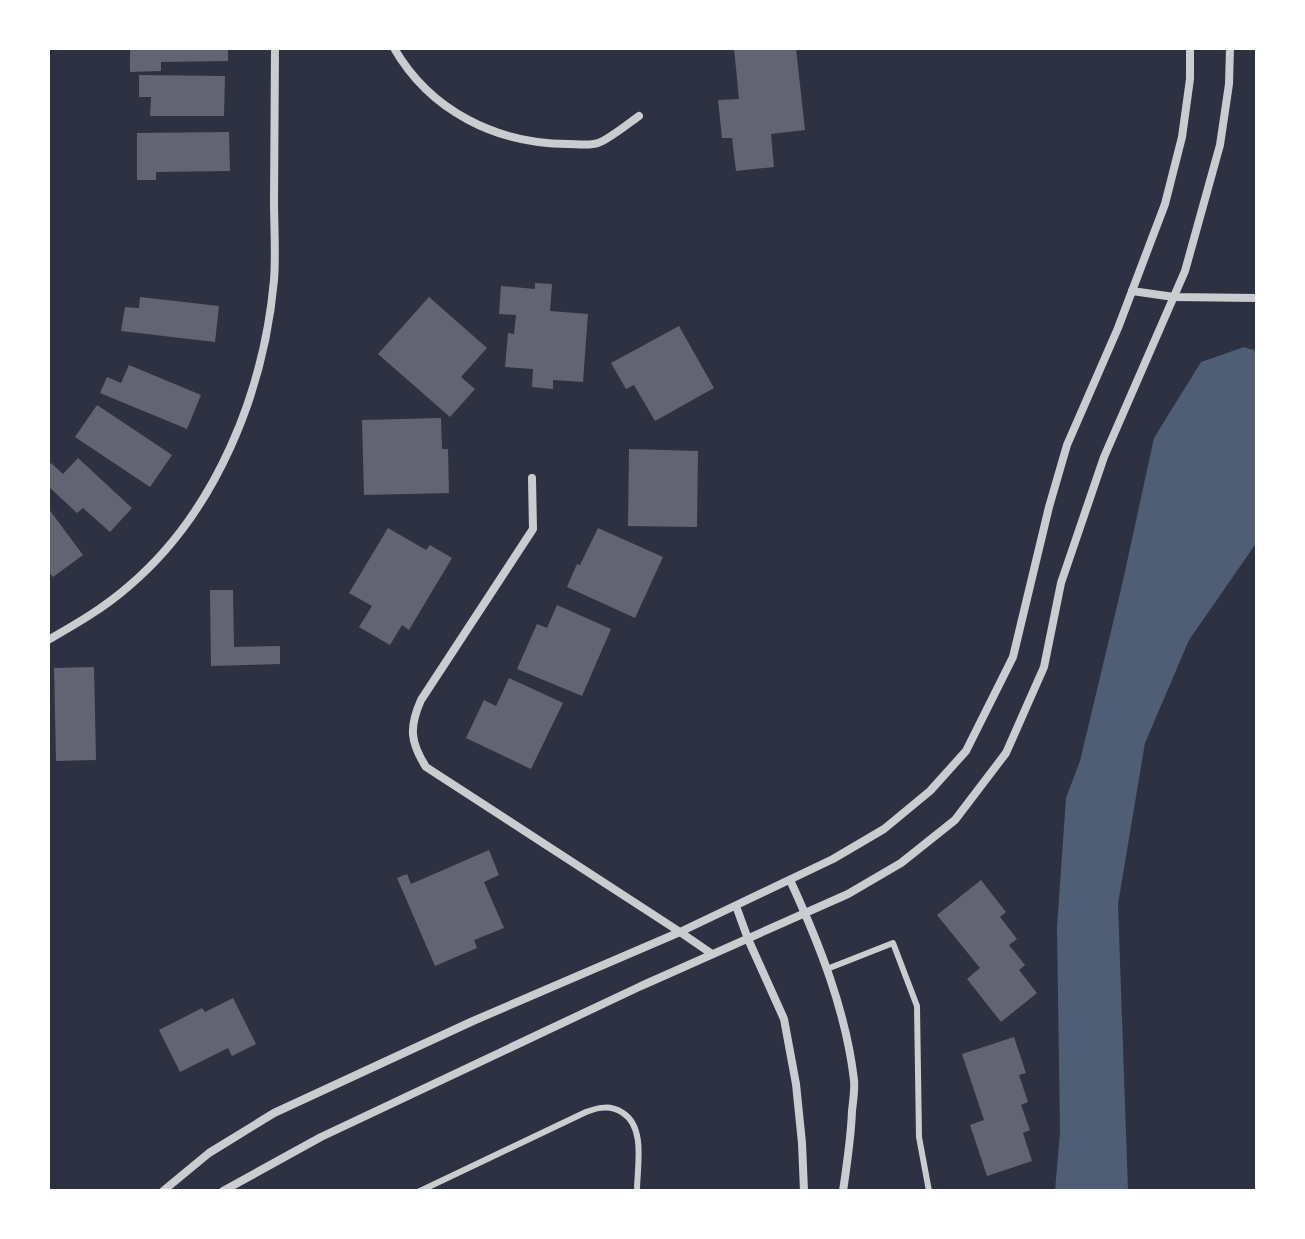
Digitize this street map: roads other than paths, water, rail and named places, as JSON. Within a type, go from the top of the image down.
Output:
[{"type":"street","points":[[48,640],[87,618],[130,586],[167,548],[190,519],[237,431],[257,375],[270,316],[274,277],[275,48]]},
{"type":"street","points":[[394,48],[408,69],[437,99],[471,122],[509,137],[550,144],[598,144],[639,116]]},
{"type":"street","points":[[163,1191],[209,1153],[274,1113],[473,1021],[680,932],[833,859],[884,829],[930,791],[966,751],[1013,657],[1067,445],[1118,328],[1165,204],[1182,137],[1190,79],[1190,48]]},
{"type":"street","points":[[223,1191],[321,1137],[712,954],[848,894],[901,863],[955,820],[1006,753],[1044,667],[1061,583],[1104,457],[1185,271],[1220,145],[1229,84],[1230,48]]},
{"type":"street","points":[[1132,291],[1174,297],[1257,298]]},
{"type":"street","points":[[532,478],[533,529],[421,700],[414,716],[412,734],[416,752],[426,767],[712,954]]},
{"type":"street","points":[[790,880],[827,969],[845,1028],[854,1083],[850,1151],[843,1191]]},
{"type":"street","points":[[736,906],[784,1019],[796,1084],[804,1191]]},
{"type":"lane","points":[[827,969],[893,943],[917,1006],[919,1137],[929,1191]]},
{"type":"lane","points":[[420,1191],[586,1112],[609,1107],[620,1111],[635,1127],[638,1138],[637,1191]]},
{"type":"water","points":[[1244,347],[1257,351],[1257,542],[1189,640],[1145,743],[1118,904],[1128,1191],[1055,1191],[1060,1132],[1057,927],[1066,798],[1080,761],[1154,438],[1201,362]]}]
